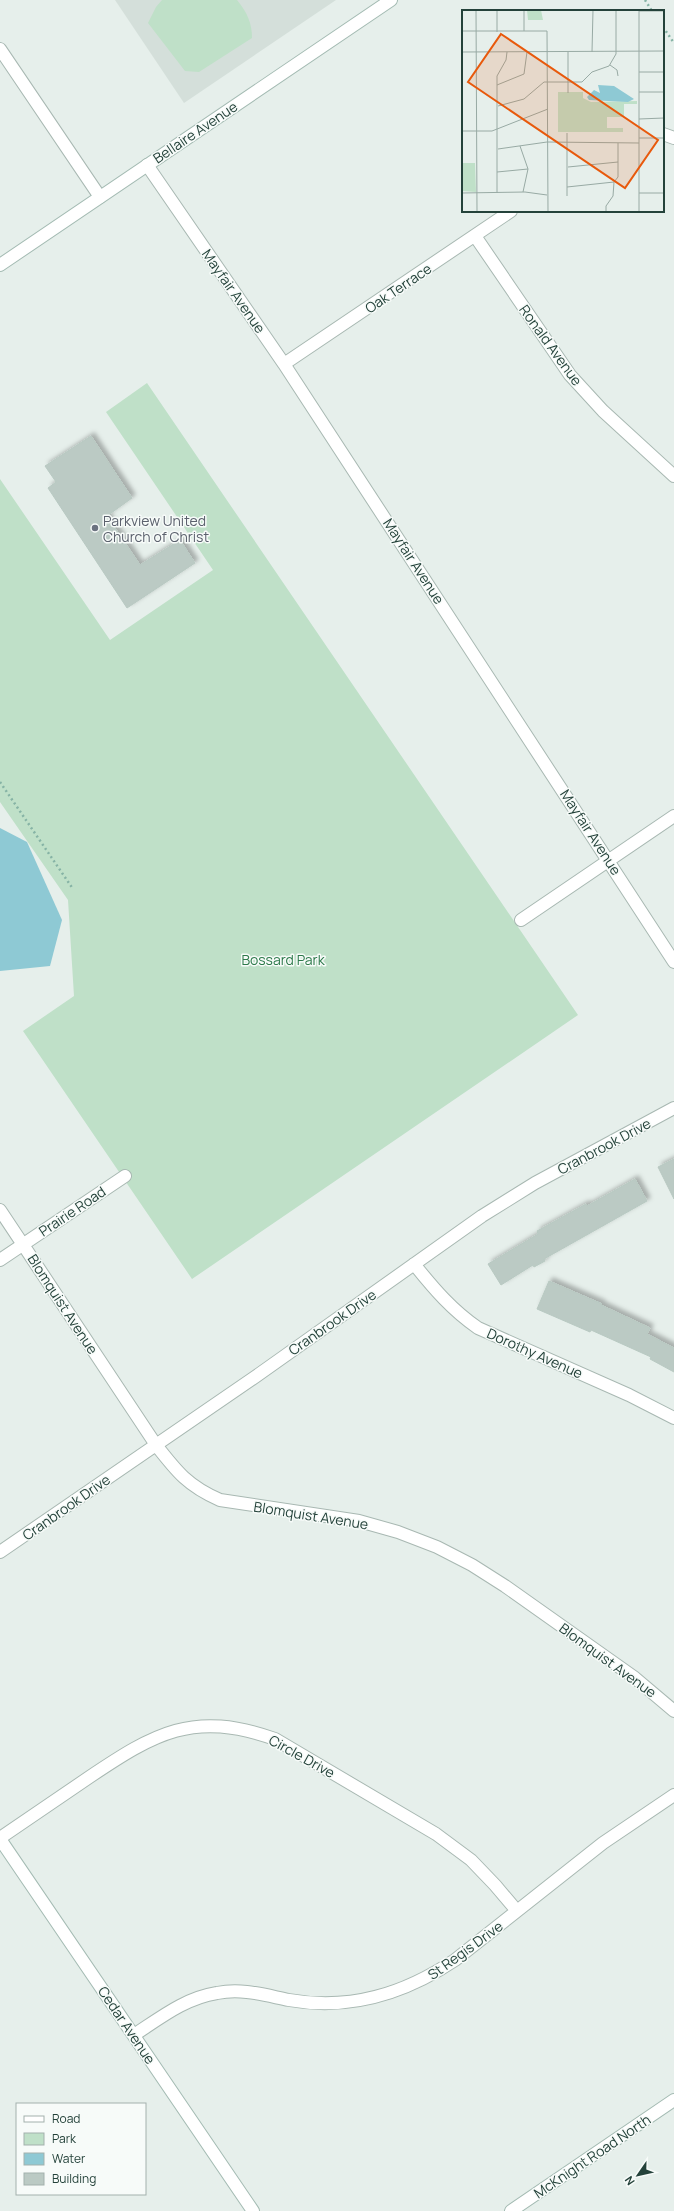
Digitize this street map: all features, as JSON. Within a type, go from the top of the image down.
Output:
[{"type":"street","name":"Bellaire Avenue","points":[[0,265],[391,0]]},
{"type":"street","points":[[0,49],[100,197]]},
{"type":"street","points":[[664,134],[674,138]]},
{"type":"street","name":"Mayfair Avenue","points":[[147,165],[284,364],[610,860],[674,962]]},
{"type":"street","name":"Oak Terrace","points":[[284,364],[510,212]]},
{"type":"street","name":"Ronald Avenue","points":[[475,236],[570,375],[603,411],[674,476]]},
{"type":"street","points":[[521,920],[674,816]]},
{"type":"street","name":"Cranbrook Drive","points":[[0,1552],[156,1445],[482,1216],[535,1183],[674,1108]]},
{"type":"street","name":"Prairie Road","points":[[0,1260],[125,1176]]},
{"type":"street","points":[[0,1210],[24,1244]]},
{"type":"street","name":"Blomquist Avenue","points":[[24,1244],[156,1445],[186,1481],[200,1491],[220,1500],[359,1521],[398,1532],[436,1547],[466,1562],[505,1586],[629,1673],[658,1695],[674,1711]]},
{"type":"street","name":"Dorothy Avenue","points":[[414,1264],[439,1295],[457,1314],[478,1328],[629,1395],[674,1418]]},
{"type":"street","name":"Circle Drive","points":[[0,1838],[130,1750],[154,1737],[178,1730],[202,1726],[228,1726],[253,1731],[275,1739],[436,1834],[470,1860],[495,1885],[517,1911]]},
{"type":"street","name":"St Regis Drive","points":[[134,2035],[174,2009],[194,1999],[216,1993],[236,1991],[256,1992],[289,2000],[325,2003],[346,2002],[378,1997],[405,1988],[431,1976],[455,1960],[603,1843],[674,1795]]},
{"type":"street","name":"Cedar Avenue","points":[[0,1838],[253,2211]]},
{"type":"street","name":"McKnight Road North","points":[[510,2211],[674,2100]]},
{"type":"path","points":[[645,0],[651,10]]},
{"type":"path","points":[[664,28],[674,43]]},
{"type":"path","points":[[0,782],[73,888]]},
{"type":"shaded area","points":[[115,0],[336,0],[184,103]]},
{"type":"green space","points":[[162,0],[237,0],[244,9],[248,18],[252,38],[199,72],[185,71],[148,23],[156,7]]},
{"type":"green space","name":"Bossard Park","points":[[147,383],[578,1015],[192,1279],[23,1031],[74,996],[68,900],[0,802],[0,479],[110,640],[213,570],[106,412]]},
{"type":"water","points":[[0,828],[27,842],[62,920],[50,966],[0,971]]},
{"type":"building","name":"Parkview United Church of Christ","points":[[91,436],[132,498],[107,516],[140,565],[180,540],[195,563],[127,608],[48,488],[56,482],[45,466]]},
{"type":"building","points":[[674,1159],[674,1199],[658,1167]]},
{"type":"building","points":[[635,1179],[647,1201],[544,1259],[545,1261],[534,1267],[533,1265],[501,1285],[488,1264],[538,1234],[537,1231],[586,1204],[587,1206]]},
{"type":"building","points":[[549,1281],[602,1304],[601,1305],[650,1328],[647,1334],[674,1348],[674,1372],[650,1359],[651,1357],[591,1330],[590,1332],[537,1309]]},
{"type":"place","name":"Parkview United Church of Christ","points":[[95,528]]}]
